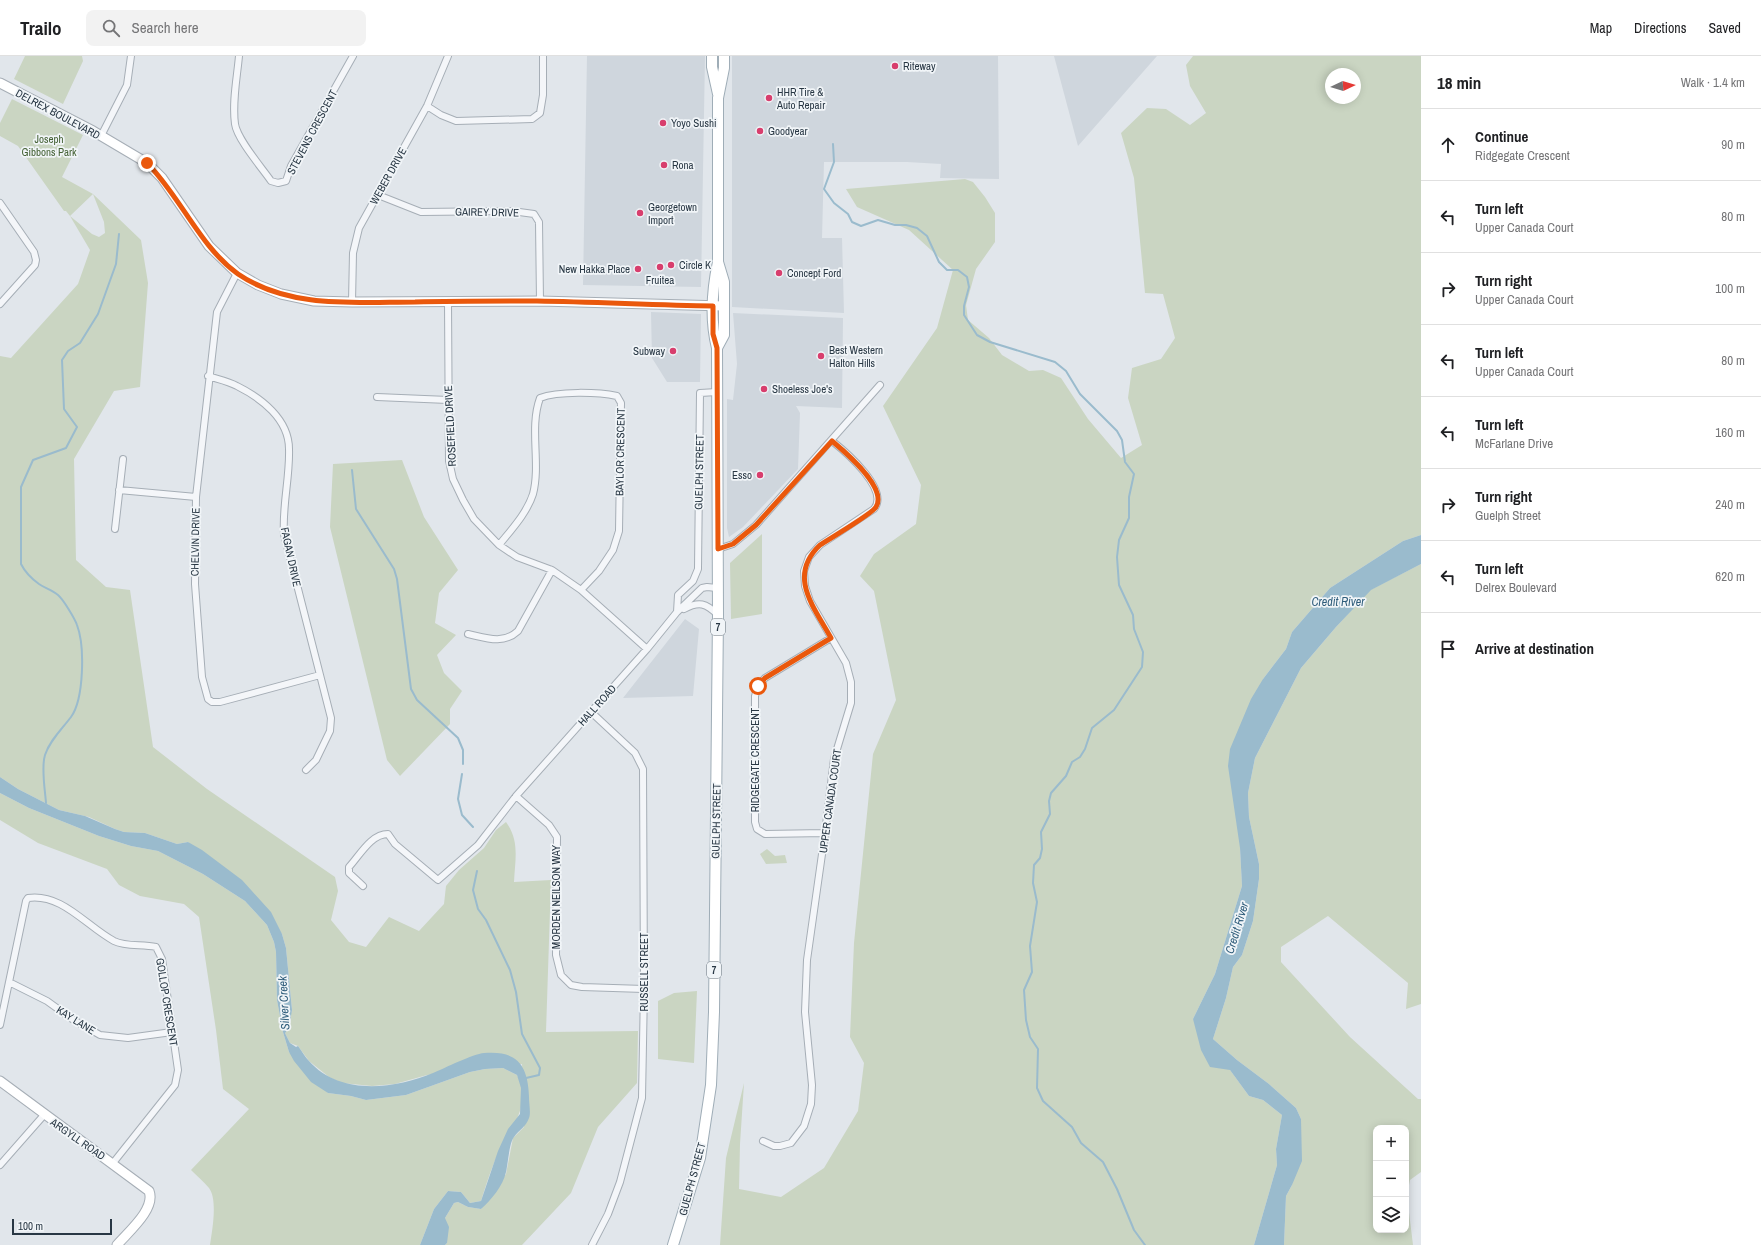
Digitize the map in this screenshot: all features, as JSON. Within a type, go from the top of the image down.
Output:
[{"type":"main road","name":"GUELPH STREET","points":[[673,1245],[700,1158],[711,1085],[714,1012],[718,615],[718,392],[717,348],[713,334],[713,306],[714,282],[718,262],[718,98],[712,67],[712,56]]},
{"type":"main road","name":"GUELPH STREET","points":[[718,98],[724,68],[724,56]]},
{"type":"main road","name":"GUELPH STREET","points":[[717,348],[724,335],[724,282],[718,262]]},
{"type":"street","points":[[101,136],[127,85],[131,56]]},
{"type":"street","name":"STEVENS CRESCENT","points":[[238,56],[235,125],[243,142],[271,181],[278,183],[286,181],[291,166],[353,56]]},
{"type":"street","name":"WEBER DRIVE","points":[[352,302],[353,253],[359,228],[427,106],[448,56]]},
{"type":"street","points":[[427,106],[441,115],[456,121],[532,119],[540,113],[543,95],[543,56]]},
{"type":"street","name":"DELREX BOULEVARD","points":[[0,83],[101,136],[147,163],[162,178],[209,246],[237,273],[258,285],[281,294],[314,301],[540,301],[724,306]]},
{"type":"street","name":"GAIREY DRIVE","points":[[378,196],[421,212],[512,211],[534,214],[539,222],[540,301]]},
{"type":"street","points":[[0,203],[34,252],[36,260],[35,265],[0,304]]},
{"type":"street","name":"CHELVIN DRIVE","points":[[237,273],[216,312],[196,497],[195,584],[202,677],[208,699],[212,702],[220,702],[320,675]]},
{"type":"street","name":"ROSEFIELD DRIVE","points":[[448,302],[449,461],[453,479],[463,500],[474,518],[499,545],[517,557],[552,570],[581,590],[647,649]]},
{"type":"street","name":"FAGAN DRIVE","points":[[208,376],[237,386],[265,404],[281,420],[288,434],[289,449],[283,521],[284,534],[331,718],[330,731],[316,760],[306,770]]},
{"type":"street","points":[[718,549],[733,544],[756,525],[880,385]]},
{"type":"street","name":"GUELPH STREET","points":[[698,569],[700,393],[718,392]]},
{"type":"street","name":"BAYLOR CRESCENT","points":[[499,545],[526,510],[532,495],[536,475],[536,410],[540,398],[550,394],[606,394],[617,396],[622,403],[619,531],[613,550],[600,571],[581,590]]},
{"type":"street","points":[[377,397],[448,400]]},
{"type":"street","name":"UPPER CANADA COURT","points":[[763,1140],[774,1146],[791,1143],[804,1126],[811,1104],[812,1085],[805,1012],[807,960],[834,759],[852,697],[851,682],[846,663],[807,593],[804,578],[806,564],[813,551],[874,509],[878,499],[877,493],[859,465],[832,441]]},
{"type":"street","points":[[114,529],[123,459]]},
{"type":"street","points":[[119,490],[196,497]]},
{"type":"street","name":"HALL ROAD","points":[[677,612],[678,595],[693,581],[698,569]]},
{"type":"street","points":[[468,634],[500,640],[512,637],[518,631],[552,570]]},
{"type":"street","name":"HALL ROAD","points":[[363,886],[349,873],[349,867],[374,838],[380,834],[388,834],[395,844],[438,880],[478,845],[516,796],[647,649],[677,612],[702,588],[707,586],[717,588]]},
{"type":"street","points":[[677,612],[691,606],[701,604],[710,607],[718,615]]},
{"type":"street","name":"RIDGEGATE CRESCENT","points":[[825,832],[765,834],[757,829],[755,696],[758,686],[765,678],[831,638]]},
{"type":"street","name":"RUSSELL STREET","points":[[591,712],[635,753],[643,768],[644,989],[642,1098],[620,1182],[608,1214],[592,1245]]},
{"type":"street","name":"MORDEN NEILSON WAY","points":[[516,796],[549,825],[557,836],[556,955],[562,976],[571,985],[582,987],[644,989]]},
{"type":"street","name":"GOLLOP CRESCENT","points":[[0,1025],[26,901],[28,898],[36,897],[50,899],[74,913],[114,941],[124,944],[156,947],[162,959],[178,1070],[175,1085],[113,1163]]},
{"type":"street","name":"KAY LANE","points":[[9,982],[47,1001],[72,1019],[100,1034],[128,1038],[172,1032]]},
{"type":"street","name":"ARGYLL ROAD","points":[[0,1081],[44,1115],[113,1163],[149,1191],[151,1199],[150,1205],[145,1213],[117,1245]]},
{"type":"street","points":[[0,1165],[44,1115]]},
{"type":"shaded area","points":[[587,56],[705,56],[701,287],[583,285]]},
{"type":"shaded area","points":[[732,56],[998,56],[999,179],[940,178],[941,164],[907,162],[824,162],[822,238],[842,238],[844,313],[732,307]]},
{"type":"shaded area","points":[[1054,56],[1157,56],[1078,146]]},
{"type":"shaded area","points":[[651,312],[701,314],[700,382],[667,382],[652,358]]},
{"type":"shaded area","points":[[733,313],[843,318],[842,408],[796,406],[800,413],[798,469],[743,527],[729,537],[727,528],[727,399],[733,400],[737,364]]},
{"type":"shaded area","points":[[685,619],[699,629],[693,696],[623,698]]},
{"type":"green space","name":"Joseph Gibbons Park","points":[[25,56],[82,56],[83,61],[63,104],[14,79]]},
{"type":"green space","points":[[1193,56],[1421,56],[1421,535],[1403,541],[1330,588],[1292,632],[1286,649],[1263,679],[1240,848],[1242,886],[1215,974],[1193,1019],[1249,1096],[1263,1100],[1282,1115],[1276,1149],[1277,1165],[1254,1245],[720,1245],[726,1158],[744,1083],[739,1189],[781,1197],[824,1168],[858,1111],[864,1063],[850,1037],[854,943],[873,754],[896,700],[874,591],[860,576],[874,554],[916,524],[921,485],[883,406],[937,328],[953,270],[909,230],[857,207],[846,189],[965,179],[973,182],[995,213],[995,242],[976,269],[966,305],[968,320],[989,338],[1002,355],[1029,371],[1043,370],[1061,378],[1088,419],[1121,458],[1142,445],[1128,398],[1132,368],[1161,359],[1175,338],[1163,294],[1145,293],[1134,178],[1121,133],[1147,108],[1166,109],[1190,125],[1206,113],[1190,86],[1186,65]]},
{"type":"green space","name":"Joseph Gibbons Park","points":[[12,99],[83,135],[62,177],[93,194],[70,216],[66,211],[64,211],[18,146],[0,136],[0,123]]},
{"type":"green space","points":[[93,194],[141,240],[148,283],[140,387],[114,391],[74,459],[76,560],[106,587],[130,590],[153,747],[207,789],[335,877],[338,891],[331,920],[349,942],[366,947],[389,917],[419,931],[444,904],[446,886],[459,870],[484,848],[496,830],[506,822],[513,836],[516,851],[514,882],[551,880],[546,1032],[638,1031],[637,1083],[598,1127],[571,1193],[522,1245],[445,1245],[447,1243],[445,1218],[454,1203],[458,1202],[468,1207],[481,1209],[506,1174],[513,1138],[524,1127],[522,1064],[427,1075],[395,1084],[372,1086],[341,1083],[329,1077],[309,1061],[298,1046],[290,1043],[285,1033],[292,1010],[286,948],[282,934],[188,842],[177,844],[145,833],[124,832],[89,817],[59,810],[18,789],[0,777],[0,356],[11,358],[78,284],[90,250],[70,216],[92,234],[99,237],[105,233],[104,222]]},
{"type":"green space","points":[[402,460],[424,517],[458,570],[439,593],[435,623],[456,635],[437,655],[444,673],[462,691],[450,709],[450,724],[400,776],[387,760],[330,527],[333,464]]},
{"type":"green space","points":[[762,534],[762,614],[731,619],[730,563]]},
{"type":"green space","points":[[1421,564],[1421,1004],[1406,1009],[1408,983],[1328,916],[1281,947],[1281,962],[1350,1037],[1418,1099],[1421,1099],[1421,1172],[1410,1180],[1409,1185],[1409,1125],[1373,1125],[1373,1233],[1409,1233],[1409,1212],[1413,1245],[1284,1245],[1286,1196],[1292,1185],[1301,1119],[1296,1108],[1213,1039],[1226,998],[1233,967],[1242,955],[1253,921],[1259,879],[1259,864],[1249,817],[1248,793],[1255,758],[1301,668],[1370,590]]},
{"type":"green space","points":[[0,793],[29,808],[99,836],[131,846],[158,851],[203,874],[245,901],[267,925],[274,942],[276,952],[277,1000],[283,1032],[289,1052],[328,1093],[351,1096],[366,1100],[406,1095],[470,1072],[485,1069],[503,1068],[517,1075],[522,1087],[520,1110],[516,1121],[494,1163],[481,1201],[470,1203],[461,1192],[448,1191],[434,1209],[420,1245],[210,1245],[214,1216],[212,1193],[191,1170],[249,1109],[223,1089],[216,1030],[199,917],[184,904],[140,896],[119,885],[107,869],[38,843],[0,820]]},
{"type":"green space","points":[[767,849],[775,856],[785,855],[787,863],[766,864],[760,854]]},
{"type":"green space","points":[[697,991],[694,1063],[658,1059],[658,1001],[674,993]]},
{"type":"water","name":"Credit River","points":[[1421,535],[1421,564],[1371,590],[1336,627],[1301,668],[1255,758],[1248,793],[1249,817],[1259,864],[1259,879],[1253,921],[1242,955],[1233,967],[1226,998],[1213,1039],[1296,1108],[1301,1119],[1302,1161],[1286,1196],[1284,1245],[1254,1245],[1277,1165],[1276,1149],[1282,1115],[1263,1100],[1249,1096],[1230,1070],[1210,1067],[1201,1050],[1193,1019],[1215,974],[1242,886],[1240,848],[1228,766],[1230,749],[1251,699],[1263,679],[1286,649],[1292,632],[1330,588],[1403,541]]},
{"type":"water","name":"Silver Creek","points":[[0,777],[18,789],[59,810],[85,816],[124,832],[145,833],[177,844],[188,842],[202,850],[242,880],[271,912],[282,934],[286,948],[292,1010],[289,1028],[285,1033],[290,1043],[296,1047],[298,1046],[308,1059],[322,1072],[336,1080],[368,1086],[402,1083],[418,1079],[466,1058],[484,1053],[505,1054],[513,1057],[519,1062],[526,1077],[528,1086],[530,1116],[526,1124],[512,1140],[504,1177],[493,1197],[481,1209],[468,1207],[458,1202],[454,1203],[445,1218],[449,1227],[447,1243],[445,1245],[420,1245],[434,1209],[448,1191],[461,1192],[470,1203],[481,1201],[498,1151],[508,1129],[520,1114],[521,1088],[517,1075],[503,1068],[485,1069],[470,1072],[406,1095],[366,1100],[351,1096],[328,1093],[311,1082],[294,1061],[289,1052],[283,1032],[277,1000],[276,952],[274,942],[267,925],[245,901],[203,874],[158,851],[131,846],[99,836],[29,808],[0,793]]},
{"type":"waterway","points":[[833,144],[834,162],[824,189],[834,203],[848,214],[852,222],[861,226],[878,220],[895,225],[906,225],[917,228],[927,236],[939,262],[947,270],[958,270],[967,277],[969,287],[964,306],[964,315],[977,335],[990,342],[1055,362],[1066,371],[1080,394],[1117,431],[1122,440],[1125,462],[1134,474],[1129,497],[1129,518],[1119,540],[1117,557],[1119,585],[1133,615],[1134,629],[1143,652],[1142,667],[1114,710],[1092,728],[1085,749],[1080,757],[1072,762],[1066,776],[1051,793],[1049,801],[1050,814],[1041,832],[1042,849],[1040,858],[1034,865],[1033,883],[1037,902],[1030,946],[1032,972],[1024,990],[1026,1020],[1030,1037],[1038,1049],[1037,1088],[1043,1101],[1072,1127],[1081,1143],[1103,1162],[1117,1189],[1134,1230],[1145,1245]]},
{"type":"waterway","points":[[46,803],[43,772],[45,755],[56,735],[71,717],[79,698],[82,672],[81,646],[80,634],[77,625],[63,601],[56,593],[34,580],[21,564],[21,487],[33,460],[66,448],[77,427],[64,409],[62,360],[68,351],[80,343],[98,314],[116,264],[119,234]]},
{"type":"waterway","points":[[352,470],[356,509],[394,569],[397,579],[411,689],[417,700],[458,738],[463,750],[463,764]]},
{"type":"waterway","points":[[462,774],[458,799],[462,815],[473,827]]},
{"type":"waterway","points":[[477,871],[473,890],[478,909],[486,920],[510,970],[516,992],[522,1034],[540,1068],[539,1075],[526,1078]]},
{"type":"place","name":"Riteway","points":[[895,66]]},
{"type":"place","name":"HHR Tire & Auto Repair","points":[[769,98]]},
{"type":"place","name":"Yoyo Sushi","points":[[663,123]]},
{"type":"place","name":"Goodyear","points":[[760,131]]},
{"type":"place","name":"Rona","points":[[664,165]]},
{"type":"place","name":"Georgetown Import","points":[[640,213]]},
{"type":"place","name":"Circle K","points":[[671,265]]},
{"type":"place","name":"Fruitea","points":[[660,267]]},
{"type":"place","name":"New Hakka Place","points":[[638,269]]},
{"type":"place","name":"Concept Ford","points":[[779,273]]},
{"type":"place","name":"Subway","points":[[673,351]]},
{"type":"place","name":"Best Western Halton Hills","points":[[821,356]]},
{"type":"place","name":"Shoeless Joe's","points":[[764,389]]},
{"type":"place","name":"Esso","points":[[760,475]]},
{"type":"route","points":[[147,163],[162,178],[209,246],[237,273],[258,285],[281,294],[314,301],[540,301],[713,306],[713,334],[717,348],[718,549],[733,544],[756,525],[832,441],[859,465],[877,493],[878,499],[878,505],[874,509],[813,551],[806,564],[804,578],[807,593],[831,638],[765,678],[758,686]]}]
